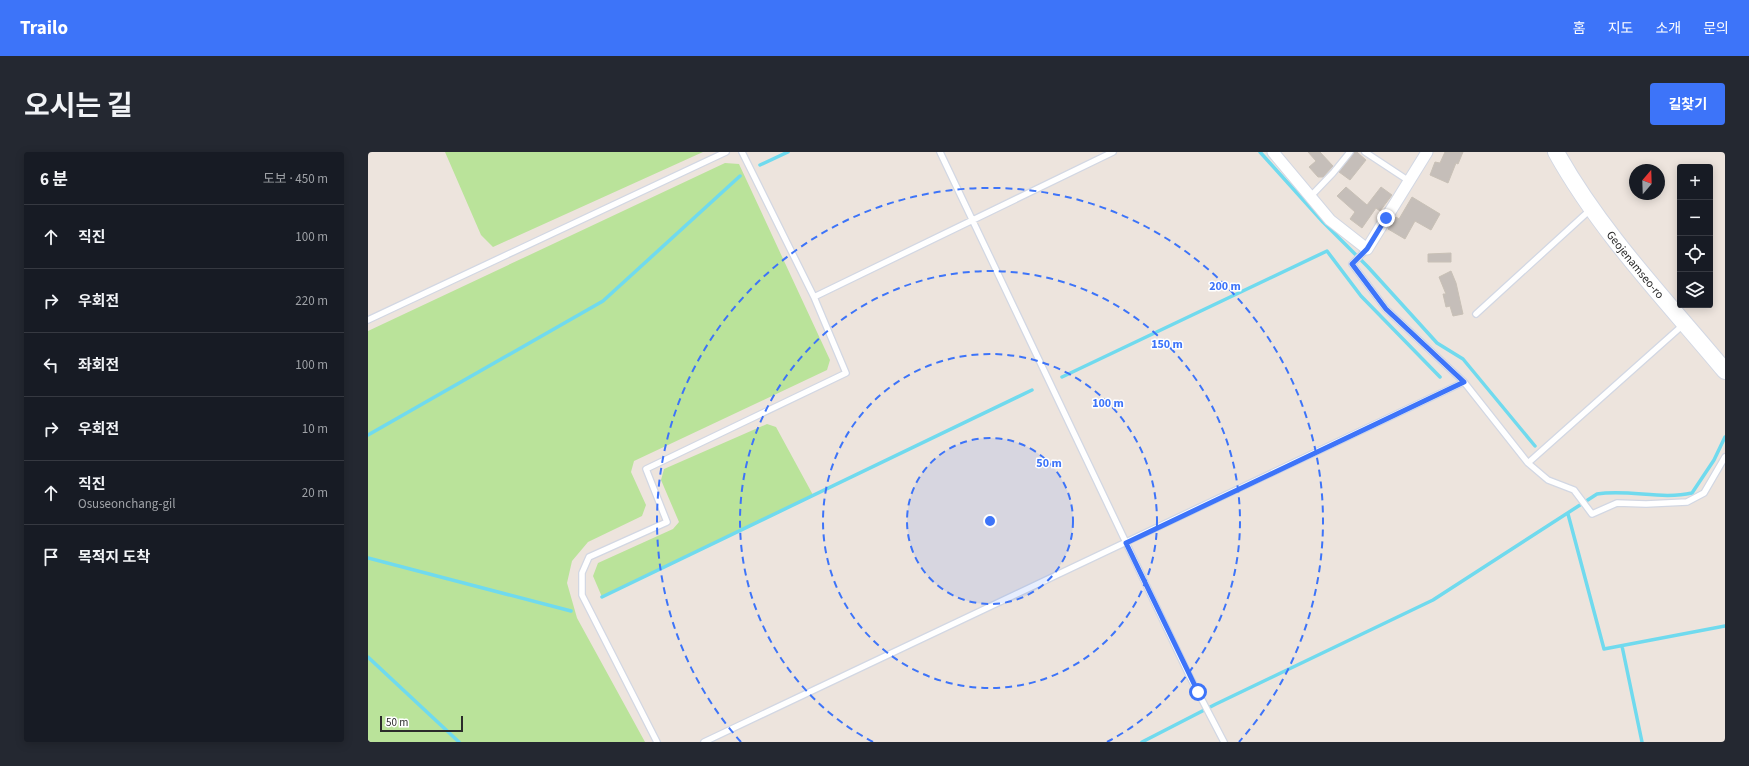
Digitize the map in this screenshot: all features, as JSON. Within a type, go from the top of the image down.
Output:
[{"type":"main road","name":"Geojenamseo-ro","points":[[1556,152],[1571,180],[1621,249],[1724,369]]},
{"type":"street","points":[[1273,152],[1330,220],[1367,249],[1427,152]]},
{"type":"lane","points":[[368,320],[726,152]]},
{"type":"lane","points":[[657,742],[582,595],[582,572],[589,557],[668,522],[646,469],[846,373],[814,297],[742,152]]},
{"type":"lane","points":[[940,152],[1126,543],[1198,692],[1224,742]]},
{"type":"lane","points":[[814,297],[1113,152]]},
{"type":"lane","points":[[1310,196],[1333,174],[1350,152]]},
{"type":"lane","points":[[1366,152],[1409,181]]},
{"type":"lane","points":[[1476,314],[1592,208]]},
{"type":"lane","points":[[1367,249],[1352,264],[1386,309],[1464,382],[1528,463],[1548,480],[1574,490],[1592,514],[1618,502],[1646,504],[1687,502],[1704,493],[1725,457]]},
{"type":"lane","points":[[1528,463],[1685,324]]},
{"type":"lane","points":[[704,742],[1464,382]]},
{"type":"green space","points":[[445,152],[703,152],[493,247],[481,235]]},
{"type":"green space","points":[[725,163],[739,164],[830,360],[827,370],[634,461],[631,472],[646,505],[642,516],[588,542],[572,561],[567,583],[577,618],[645,742],[368,742],[368,331]]},
{"type":"green space","points":[[767,424],[776,427],[813,495],[602,597],[593,576],[598,563],[673,529],[679,522],[661,480],[664,469]]},
{"type":"building","points":[[1308,152],[1320,152],[1333,166],[1323,177],[1318,177],[1309,167],[1316,161]]},
{"type":"building","points":[[1354,152],[1357,152],[1366,160],[1350,180],[1339,172]]},
{"type":"building","points":[[1445,152],[1463,152],[1458,164],[1456,163],[1448,183],[1430,175],[1435,162],[1440,163]]},
{"type":"building","points":[[1346,187],[1367,205],[1381,187],[1392,195],[1380,211],[1376,208],[1362,228],[1350,219],[1355,212],[1337,196]]},
{"type":"building","points":[[1412,197],[1440,214],[1431,230],[1415,221],[1405,239],[1388,229],[1396,217],[1399,219]]},
{"type":"building","points":[[1451,253],[1451,262],[1428,262],[1428,254]]},
{"type":"building","points":[[1451,271],[1456,283],[1463,314],[1453,316],[1450,306],[1446,307],[1443,294],[1446,294],[1439,277]]},
{"type":"waterway","points":[[760,165],[788,152]]},
{"type":"waterway","points":[[1260,152],[1323,222],[1368,267],[1437,343],[1463,359],[1535,446]]},
{"type":"waterway","points":[[368,435],[603,301],[740,176]]},
{"type":"waterway","points":[[1062,377],[1327,251],[1361,296],[1440,377]]},
{"type":"waterway","points":[[602,597],[1032,390]]},
{"type":"waterway","points":[[1142,742],[1216,704],[1433,600],[1597,494],[1621,493],[1680,495],[1692,493],[1714,460],[1725,437]]},
{"type":"waterway","points":[[1568,514],[1604,649],[1725,626]]},
{"type":"waterway","points":[[368,558],[571,611]]},
{"type":"waterway","points":[[1622,646],[1642,742]]},
{"type":"waterway","points":[[368,657],[459,742]]},
{"type":"route","points":[[1198,692],[1126,543],[1464,382],[1386,309],[1352,264],[1367,249],[1386,218]]}]
